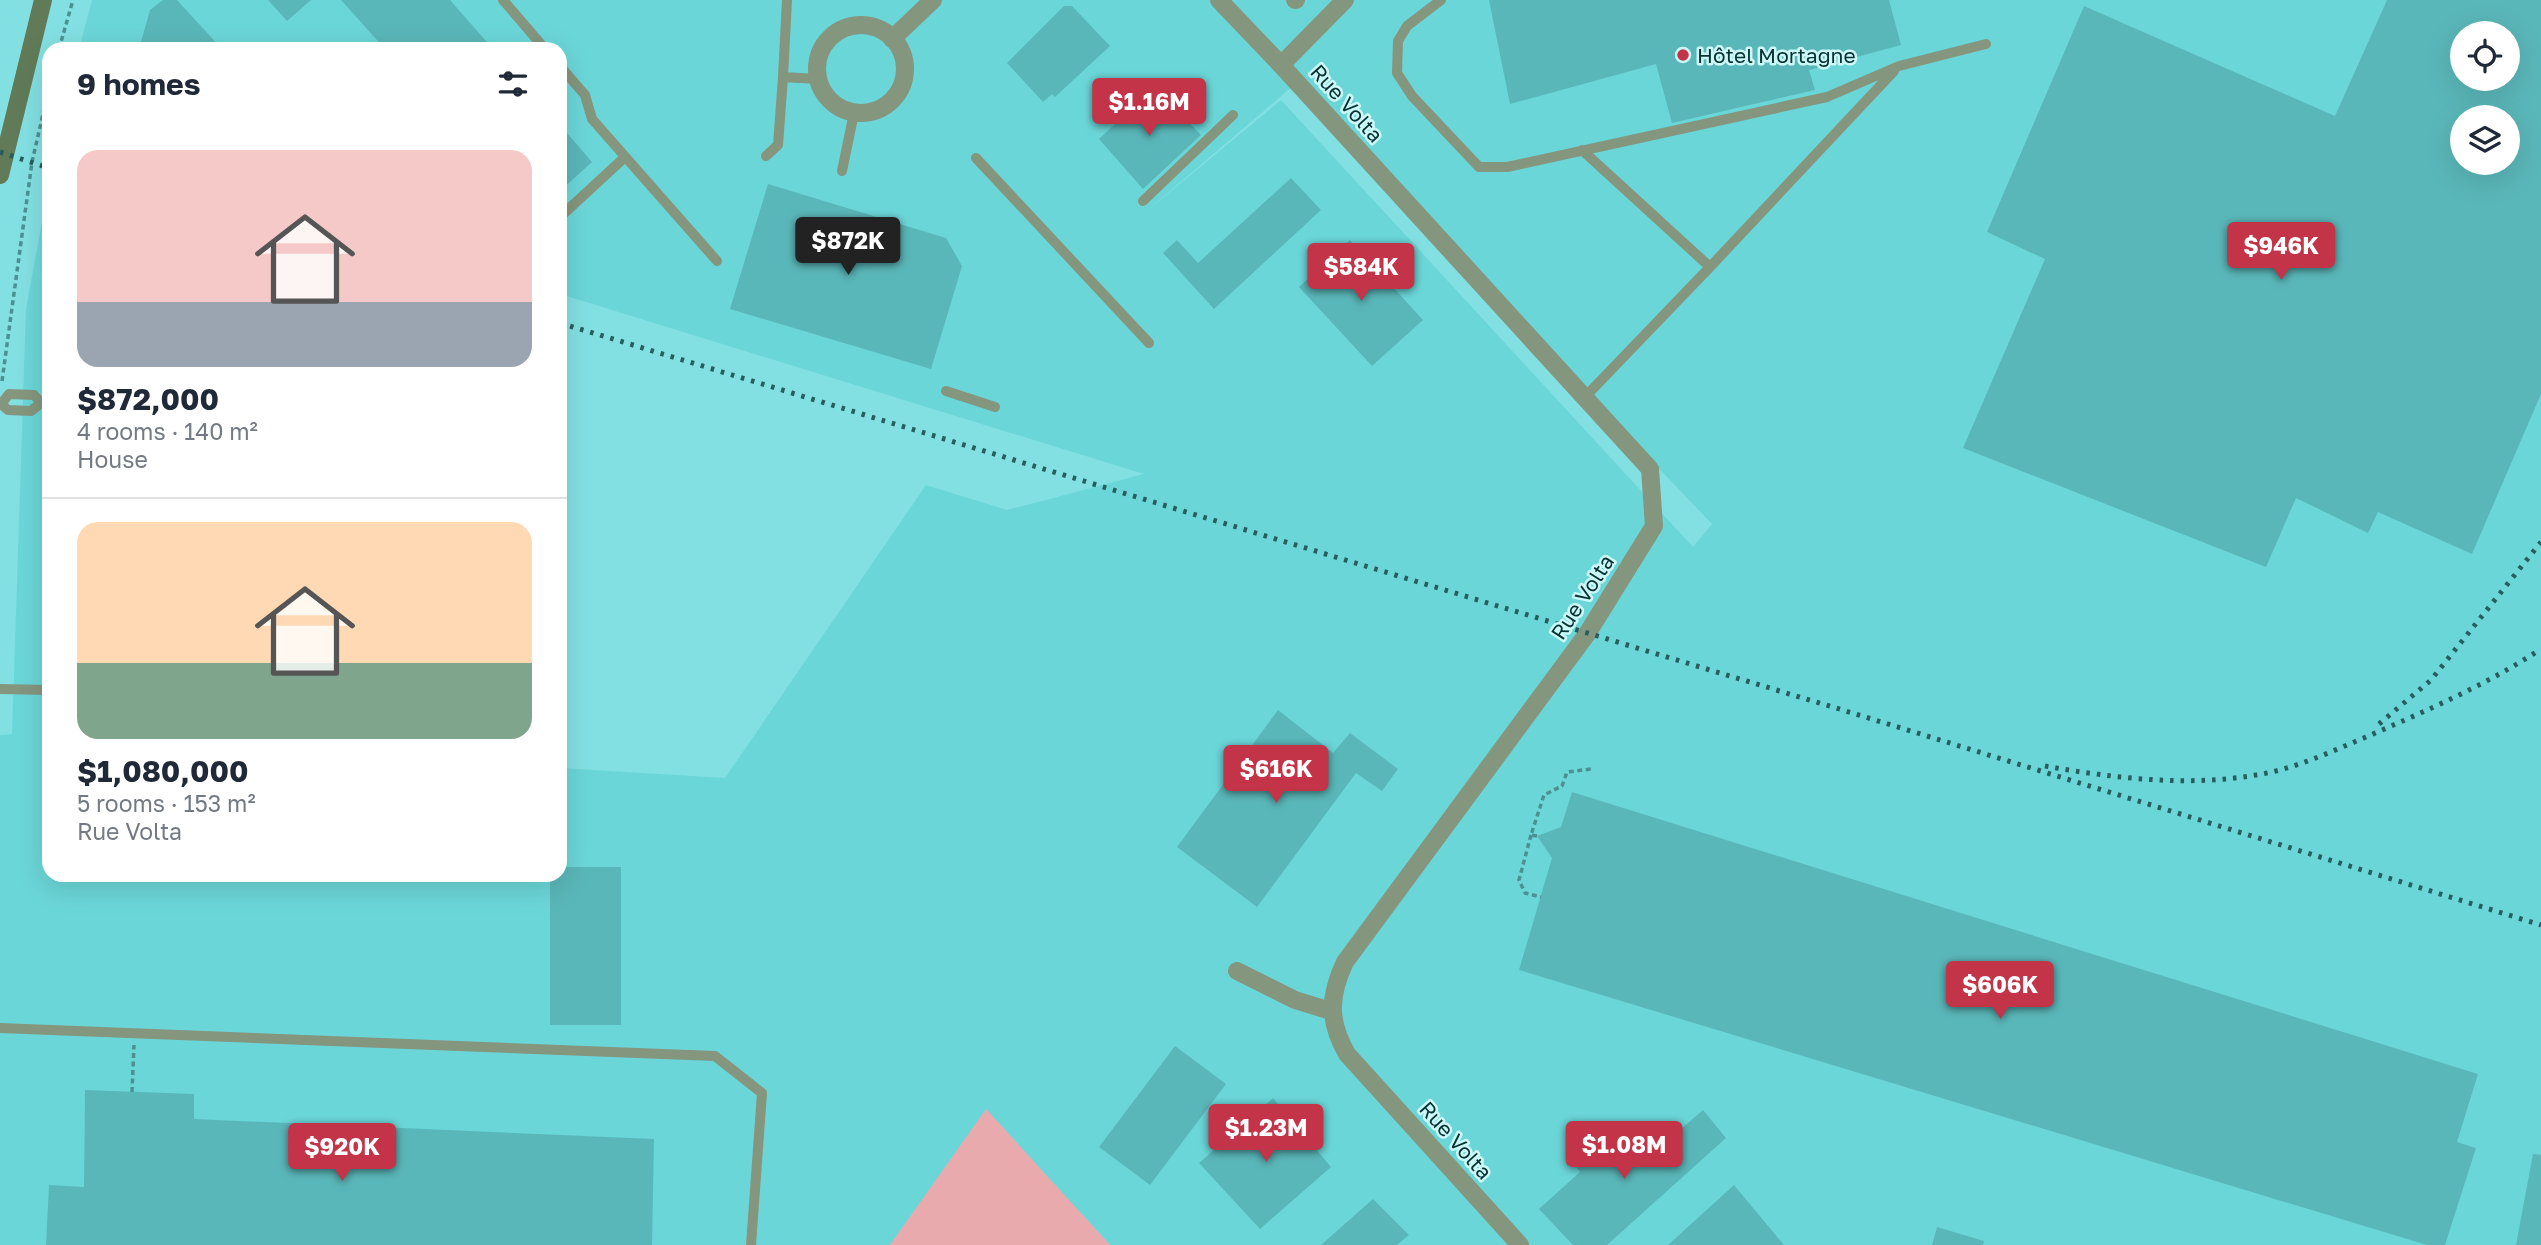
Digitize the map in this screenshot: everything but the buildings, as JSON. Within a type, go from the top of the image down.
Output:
[{"type":"main road","points":[[0,175],[43,0]]},
{"type":"street","points":[[892,38],[933,0]]},
{"type":"street","name":"Rue Volta","points":[[1219,0],[1650,469],[1654,526],[1587,635],[1345,962],[1334,985],[1331,1011],[1336,1034],[1347,1054],[1520,1245]]},
{"type":"street","points":[[1280,65],[1345,0]]},
{"type":"street","points":[[866,25],[892,38],[905,64],[899,92],[877,110],[854,113],[836,106],[825,96],[818,79],[819,55],[826,41],[851,26],[866,25]]},
{"type":"street","points":[[1237,971],[1285,996],[1331,1011]]},
{"type":"lane","points":[[503,0],[539,42]]},
{"type":"lane","points":[[766,156],[778,145],[787,0]]},
{"type":"lane","points":[[1441,0],[1407,26],[1398,41],[1397,73],[1412,96],[1479,167],[1507,167],[1720,123],[1827,97],[1899,66],[1986,44]]},
{"type":"lane","points":[[1585,397],[1899,66]]},
{"type":"lane","points":[[567,74],[585,95],[592,119],[717,261]]},
{"type":"lane","points":[[783,77],[818,79]]},
{"type":"lane","points":[[842,171],[854,113]]},
{"type":"lane","points":[[1143,201],[1233,115]]},
{"type":"lane","points":[[1582,150],[1710,267]]},
{"type":"lane","points":[[567,211],[625,157]]},
{"type":"lane","points":[[976,158],[1149,343]]},
{"type":"lane","points":[[946,391],[995,407]]},
{"type":"lane","points":[[1,403],[8,410],[31,411],[42,405]]},
{"type":"lane","points":[[0,689],[42,690]]},
{"type":"lane","points":[[0,1028],[715,1056],[762,1093],[751,1245]]},
{"type":"path","points":[[61,42],[73,0]]},
{"type":"path","points":[[3,374],[2,365],[32,162],[42,118]]},
{"type":"path","points":[[1541,897],[1525,893],[1519,880],[1544,795],[1563,786],[1567,772],[1591,769]]},
{"type":"path","points":[[1531,835],[1538,836]]},
{"type":"path","points":[[132,1092],[135,1034]]},
{"type":"shaded area","points":[[92,0],[2541,0],[2541,1245],[1110,1245],[986,1110],[890,1245],[0,1245],[0,735],[12,734],[26,309],[42,222],[42,882],[567,882],[567,768],[725,778],[926,485],[1007,510],[1144,474],[567,296],[567,42],[81,42]],"holes":[[[1293,86],[1712,524],[1693,547],[1281,100],[1142,215]]]},
{"type":"shaded area","points":[[986,1109],[1110,1245],[890,1245]]},
{"type":"railway","points":[[0,152],[42,166]]},
{"type":"railway","points":[[567,325],[1836,708],[2541,925]]},
{"type":"railway","points":[[2379,724],[2431,680],[2541,542]]},
{"type":"railway","points":[[2045,766],[2123,777],[2177,781],[2230,779],[2270,772],[2326,754],[2433,707],[2477,686],[2541,649]]},
{"type":"place","name":"Hôtel Mortagne","points":[[1683,55]]}]
